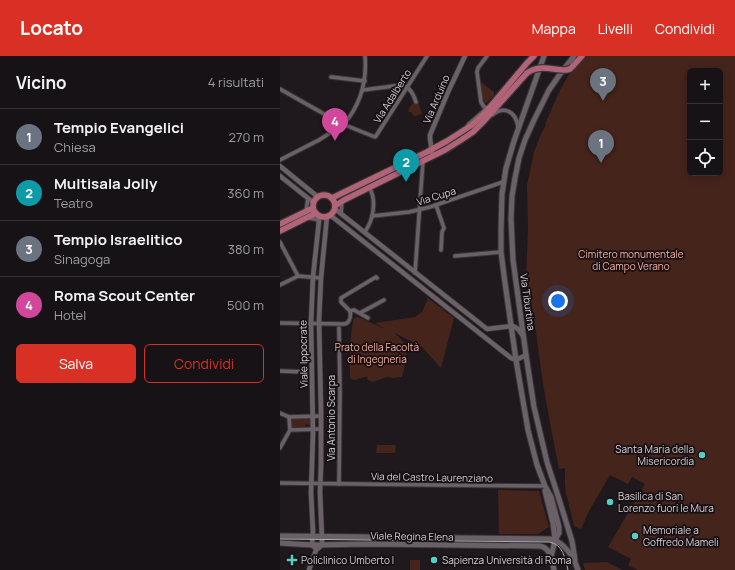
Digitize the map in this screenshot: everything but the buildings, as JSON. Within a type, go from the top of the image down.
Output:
[{"type":"main road","points":[[471,129],[477,120],[534,56]]},
{"type":"main road","name":"Via Tiburtina","points":[[544,56],[511,150],[503,182],[501,252],[516,360],[530,436],[537,465],[551,497],[559,527],[559,533],[555,540],[551,557]]},
{"type":"main road","name":"Via Tiburtina","points":[[574,56],[552,85],[538,111],[524,145],[519,158],[511,210],[512,250],[534,407],[547,462],[572,541],[574,560]]},
{"type":"main road","points":[[332,198],[423,154],[432,153],[454,145],[471,129],[484,121],[532,69],[570,69],[582,56]]},
{"type":"main road","points":[[280,224],[306,211],[316,212],[322,216],[329,216],[342,201],[423,161],[432,153]]},
{"type":"main road","points":[[316,212],[316,199],[325,195],[332,198],[335,208]]},
{"type":"main road","points":[[280,231],[316,212]]},
{"type":"main road","name":"Viale Regina Elena","points":[[280,536],[539,538],[555,540]]},
{"type":"main road","points":[[555,540],[563,546],[574,560],[578,570]]},
{"type":"main road","name":"Viale Regina Elena","points":[[280,543],[312,545],[375,544],[537,546],[544,547],[551,557]]},
{"type":"main road","points":[[551,557],[554,570]]},
{"type":"street","points":[[280,160],[319,140],[344,124],[356,106],[362,90],[366,70],[365,56]]},
{"type":"street","name":"Via Adalberto","points":[[344,124],[372,136],[376,136],[427,56]]},
{"type":"street","name":"Via Arduino","points":[[432,153],[430,135],[465,56]]},
{"type":"street","points":[[487,56],[478,68],[477,72],[481,103],[484,107],[489,108]]},
{"type":"street","points":[[331,76],[364,81]]},
{"type":"street","points":[[362,90],[402,85],[407,87],[413,93],[416,102]]},
{"type":"street","points":[[280,89],[344,124]]},
{"type":"street","points":[[484,121],[497,112],[504,110],[515,116],[519,128]]},
{"type":"street","points":[[415,273],[423,154]]},
{"type":"street","points":[[280,166],[318,197]]},
{"type":"street","points":[[280,176],[308,198],[316,212]]},
{"type":"street","name":"Via Cupa","points":[[372,216],[419,210],[503,182]]},
{"type":"street","points":[[366,230],[372,216],[373,200],[371,191]]},
{"type":"street","points":[[306,211],[308,198]]},
{"type":"street","points":[[341,214],[342,201]]},
{"type":"street","points":[[436,205],[444,228],[442,232],[441,250]]},
{"type":"street","points":[[335,208],[368,236],[487,329]]},
{"type":"street","name":"Viale Ippocrate","points":[[312,545],[311,493],[313,429],[311,323],[316,212]]},
{"type":"street","points":[[329,216],[364,241],[511,358],[516,360],[526,355]]},
{"type":"street","name":"Viale Ippocrate","points":[[322,544],[320,492],[321,416],[319,323],[321,278],[329,216]]},
{"type":"street","points":[[364,241],[368,236]]},
{"type":"street","points":[[280,242],[298,276]]},
{"type":"street","points":[[456,256],[501,252]]},
{"type":"street","points":[[280,285],[298,276],[321,278]]},
{"type":"street","points":[[280,323],[345,324],[351,316],[350,311],[341,302],[340,299],[342,296],[376,277],[377,278]]},
{"type":"street","points":[[425,290],[430,284]]},
{"type":"street","points":[[360,313],[384,300]]},
{"type":"street","points":[[350,311],[354,310],[368,318]]},
{"type":"street","points":[[483,335],[483,332],[487,329],[511,326],[517,328],[523,336]]},
{"type":"street","name":"Via Antonio Scarpa","points":[[339,484],[340,328]]},
{"type":"street","points":[[280,372],[306,372]]},
{"type":"street","points":[[280,413],[289,417],[321,416]]},
{"type":"street","points":[[280,448],[290,430],[289,417]]},
{"type":"street","points":[[290,430],[321,429]]},
{"type":"street","name":"Via del Castro Laurenziano","points":[[280,483],[545,486]]},
{"type":"street","points":[[309,570],[316,550],[322,544]]},
{"type":"street","points":[[312,545],[316,550]]},
{"type":"green space","name":"Cimitero monumentale di Campo Verano","points":[[586,56],[735,56],[735,570],[638,570],[628,565],[631,559],[608,547],[645,484],[632,477],[628,484],[610,475],[589,511],[581,529],[574,526],[566,493],[565,468],[559,469],[550,423],[534,318],[526,278],[528,229],[527,185],[534,152],[560,90],[568,76]]},
{"type":"green space","points":[[480,82],[494,92],[494,96],[486,103],[483,102]]},
{"type":"green space","points":[[418,101],[422,114],[415,116],[411,112],[408,112],[412,105]]},
{"type":"green space","name":"Prato della Facoltà di Ingegneria","points":[[428,298],[454,318],[441,368],[422,347],[395,333],[406,345],[406,361],[402,377],[387,377],[373,382],[368,380],[367,377],[362,377],[356,380],[350,378],[352,325],[354,318],[358,317],[385,329],[375,323],[415,317],[422,312]]},
{"type":"green space","points":[[292,419],[309,419],[311,420],[311,425],[306,424],[305,427],[292,427]]},
{"type":"green space","points":[[377,445],[396,445],[395,453],[376,453]]},
{"type":"green space","points":[[498,490],[539,491],[549,527],[538,534],[499,534]]},
{"type":"green space","points":[[410,560],[420,560],[420,570],[410,570]]},
{"type":"green space","points":[[607,562],[622,570],[585,570],[583,563]]},
{"type":"tram line","points":[[280,539],[549,542],[554,543],[563,552],[568,570]]},
{"type":"place","name":"Tempio Israelitico","points":[[603,101]]},
{"type":"place","name":"Roma Scout Center","points":[[335,141]]},
{"type":"place","name":"Tempio Evangelici","points":[[601,163]]},
{"type":"place","name":"Multisala Jolly","points":[[406,182]]},
{"type":"place","name":"Santa Maria della Misericordia","points":[[702,455]]},
{"type":"place","name":"Basilica di San Lorenzo fuori le Mura","points":[[610,502]]},
{"type":"place","name":"Memoriale a Goffredo Mameli","points":[[635,536]]},
{"type":"place","name":"Policlinico Umberto I","points":[[292,560]]},
{"type":"place","name":"Sapienza Università di Roma","points":[[434,560]]}]
